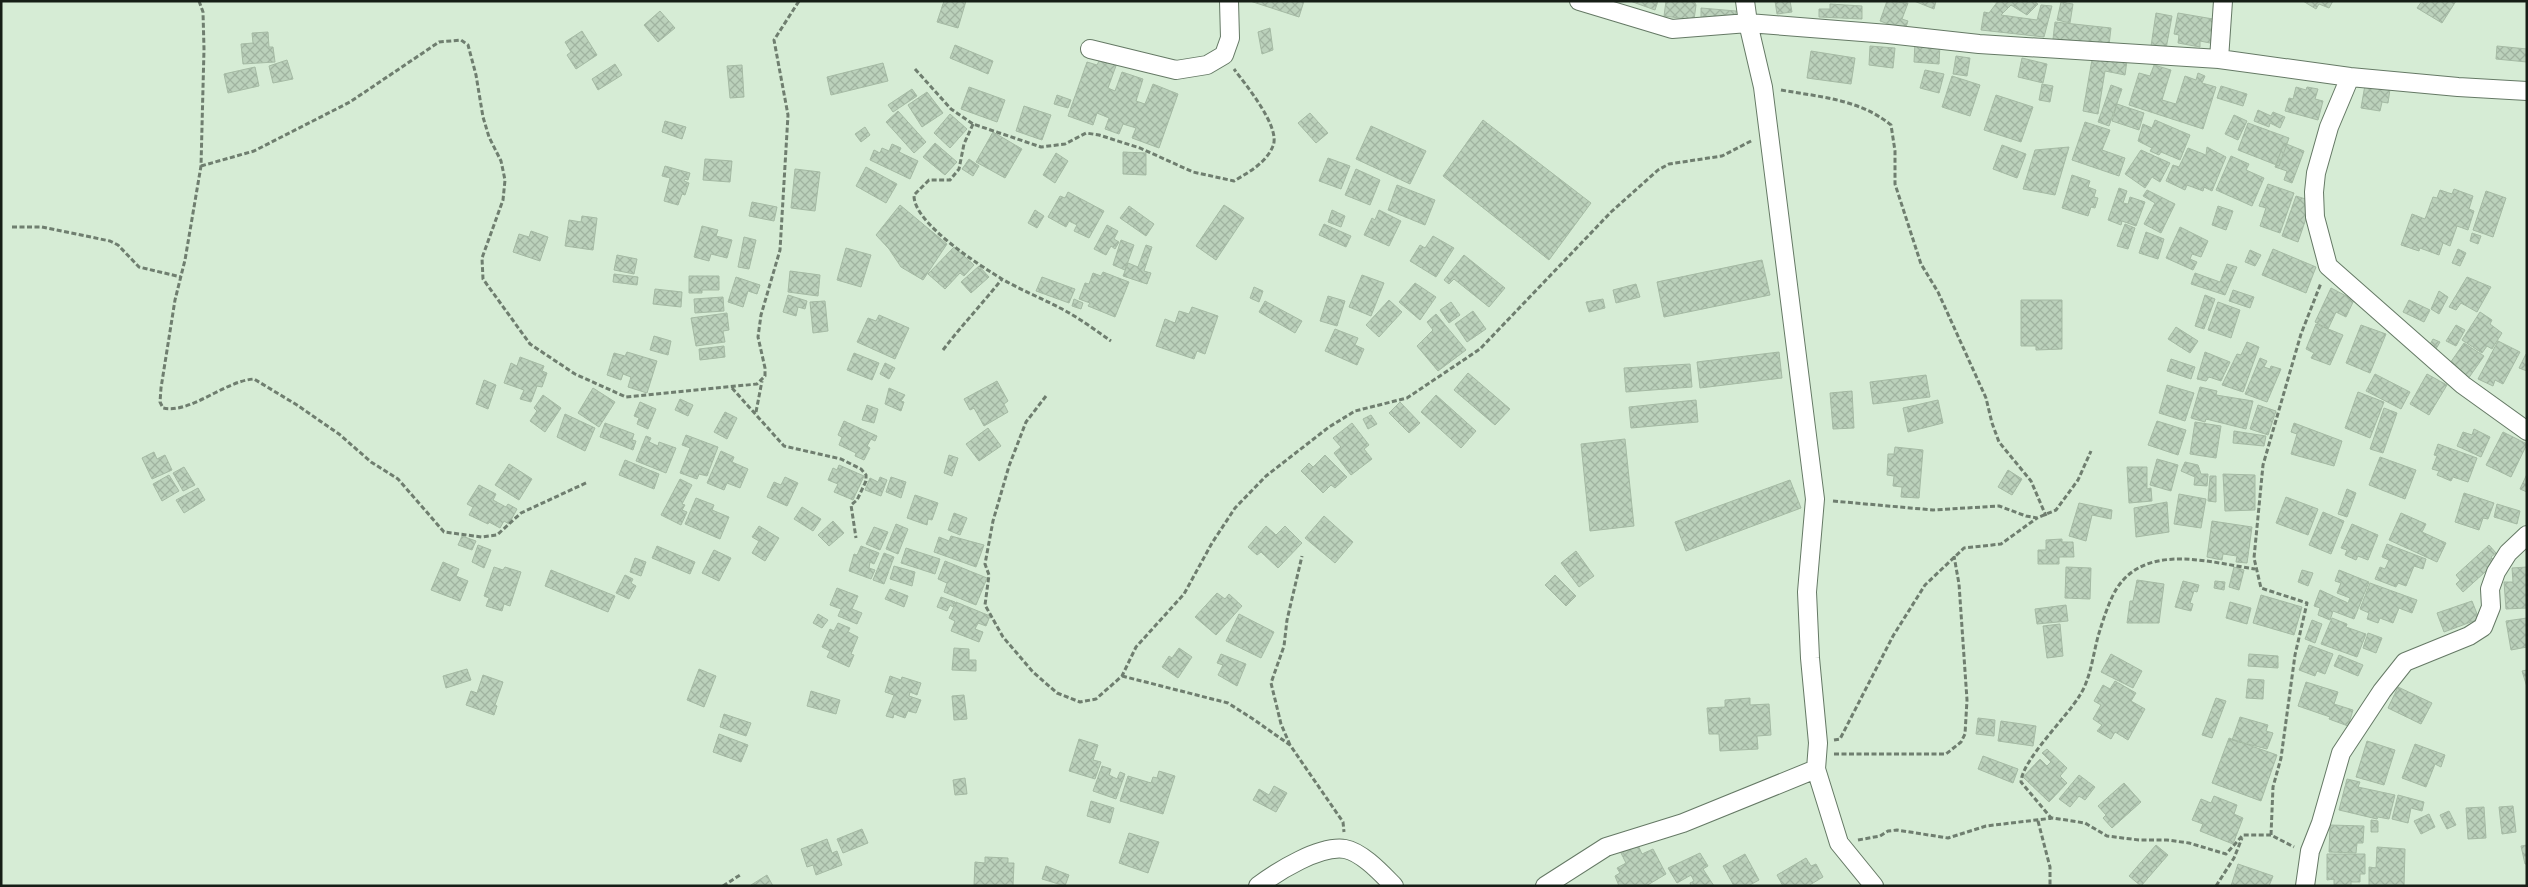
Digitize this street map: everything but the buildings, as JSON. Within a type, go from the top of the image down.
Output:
[{"type":"street","points":[[1090,49],[1176,70],[1207,65],[1224,55],[1230,38],[1229,1]]},
{"type":"street","points":[[1579,1],[1672,29],[1748,23],[1888,34],[1979,44],[2219,59],[2350,77],[2458,88],[2527,90]]},
{"type":"street","points":[[1746,1],[1748,23],[1763,87],[1815,499],[1807,592],[1817,755],[1839,843],[1874,886]]},
{"type":"street","points":[[2219,59],[2223,1]]},
{"type":"street","points":[[2350,77],[2329,127],[2316,173],[2314,192],[2315,217],[2328,266],[2463,385],[2527,430]]},
{"type":"street","points":[[2304,886],[2308,860],[2341,753],[2382,691],[2405,662],[2469,636],[2484,627],[2491,607],[2490,589],[2496,572],[2508,553],[2527,535]]},
{"type":"street","points":[[1546,886],[1606,847],[1682,823],[1817,755]]},
{"type":"street","points":[[1258,886],[1320,851],[1346,849],[1376,867],[1394,886]]},
{"type":"path","points":[[200,1],[203,12],[204,49],[201,166],[181,277],[175,300],[161,388],[160,402],[163,408],[186,405],[236,382],[254,379],[339,434],[371,462],[398,479],[444,532],[482,537],[497,535],[521,513],[588,482]]},
{"type":"path","points":[[756,413],[765,368],[758,337],[761,316],[780,250],[788,115],[774,40],[799,1]]},
{"type":"path","points":[[201,166],[254,151],[350,102],[439,42],[461,40],[468,45],[476,75],[483,117],[489,137],[501,161],[505,180],[502,200],[482,258],[483,279],[530,344],[576,374],[626,397],[681,390],[732,388],[757,384],[762,381]]},
{"type":"path","points":[[915,69],[950,109],[973,124],[1041,147],[1065,144],[1086,133],[1099,135],[1140,148],[1193,172],[1234,181],[1260,165],[1274,145],[1274,130],[1251,90],[1224,55]]},
{"type":"path","points":[[1763,87],[1854,104],[1875,112],[1891,125],[1895,151],[1895,184],[1921,264],[1938,292],[1986,398],[1999,442],[2031,480],[2046,516]]},
{"type":"path","points":[[973,124],[964,144],[959,169],[950,180],[929,180],[914,195],[914,204],[920,215],[948,240],[1002,279],[1061,308],[1111,341]]},
{"type":"path","points":[[1046,396],[1026,422],[1009,466],[993,521],[985,564],[989,575],[985,605],[1003,637],[1033,672],[1057,692],[1080,702],[1096,699],[1122,676],[1136,647],[1184,594],[1212,543],[1235,508],[1266,476],[1329,427],[1355,411],[1407,398],[1480,349],[1611,212],[1658,170],[1669,164],[1722,156],[1769,131]]},
{"type":"path","points":[[12,227],[42,227],[110,242],[118,245],[140,267],[181,277]]},
{"type":"path","points":[[2271,835],[2273,787],[2281,758],[2295,654],[2307,603],[2261,588],[2255,569],[2254,558],[2263,466],[2302,334],[2328,266]]},
{"type":"path","points":[[943,350],[964,322],[981,306],[1002,279]]},
{"type":"path","points":[[732,388],[784,446],[841,459],[860,469],[866,475],[866,480],[858,500],[851,505],[856,538]]},
{"type":"path","points":[[1815,499],[1933,510],[1999,506],[2037,518],[2046,516],[2056,510],[2078,480],[2091,451]]},
{"type":"path","points":[[1817,755],[1840,738],[1893,636],[1926,585],[1964,548],[2001,544],[2037,518]]},
{"type":"path","points":[[1302,556],[1287,620],[1281,659],[1273,674],[1271,683],[1280,724],[1290,745],[1343,822],[1346,849]]},
{"type":"path","points":[[1817,755],[1946,754],[1962,742],[1965,734],[1967,700],[1959,584],[1954,556]]},
{"type":"path","points":[[2052,819],[2021,782],[2021,776],[2043,743],[2071,709],[2085,686],[2100,630],[2117,588],[2134,571],[2163,558],[2255,569]]},
{"type":"path","points":[[1122,676],[1228,703],[1290,745]]},
{"type":"path","points":[[1839,843],[1880,836],[1888,831],[1897,830],[1948,838],[1995,824],[2013,821],[2069,819],[2085,823],[2107,836],[2139,840],[2151,838],[2175,841],[2226,854],[2243,834]]},
{"type":"path","points":[[2038,821],[2050,867],[2050,886]]},
{"type":"path","points":[[2243,834],[2271,835],[2286,841],[2308,860]]},
{"type":"path","points":[[2216,886],[2234,858],[2243,834]]},
{"type":"path","points":[[723,886],[740,875]]}]
